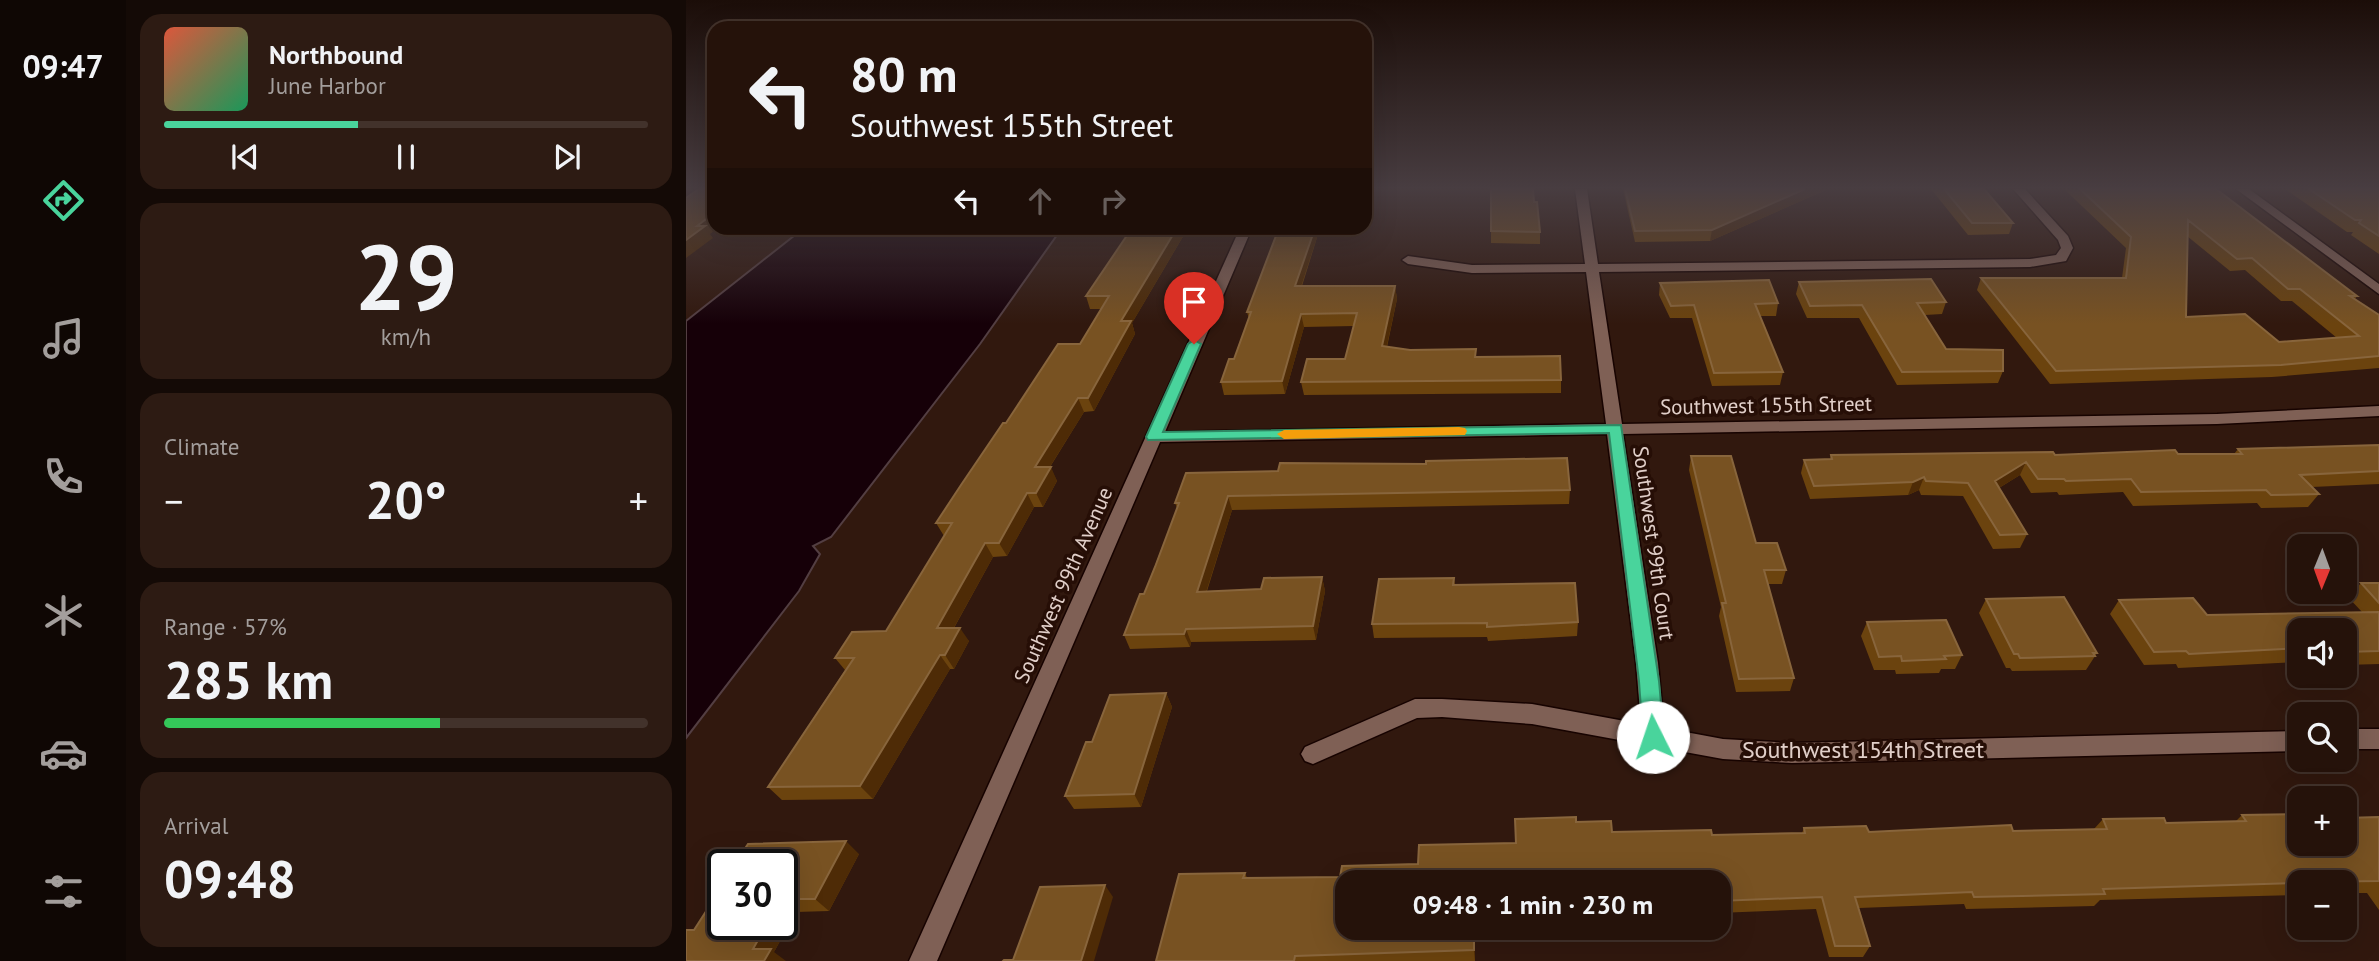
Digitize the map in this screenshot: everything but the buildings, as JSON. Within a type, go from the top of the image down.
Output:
[{"type":"street","name":"Southwest 99th Court","points":[[1587,234],[1649,681],[1653,737]]},
{"type":"street","points":[[1408,260],[1472,269],[2030,263],[2053,261],[2063,256],[2067,248],[2060,234]]},
{"type":"street","points":[[2302,234],[2379,290]]},
{"type":"street","name":"Southwest 99th Avenue","points":[[923,961],[1243,235]]},
{"type":"street","name":"Southwest 155th Street","points":[[1153,437],[2241,418],[2379,411]]},
{"type":"street","name":"Southwest 154th Street","points":[[1313,754],[1415,709],[1473,709],[1532,714],[1723,749],[1792,753],[2287,741]]},
{"type":"street","points":[[2357,739],[2379,739]]},
{"type":"shaded area","points":[[795,235],[1057,235],[980,344],[831,537],[813,546],[820,554],[799,591],[686,738],[686,321]]},
{"type":"slow traffic","points":[[1284,434],[1459,431]]},
{"type":"route","points":[[1194,344],[1153,437],[1616,429],[1649,681],[1653,737]]}]
